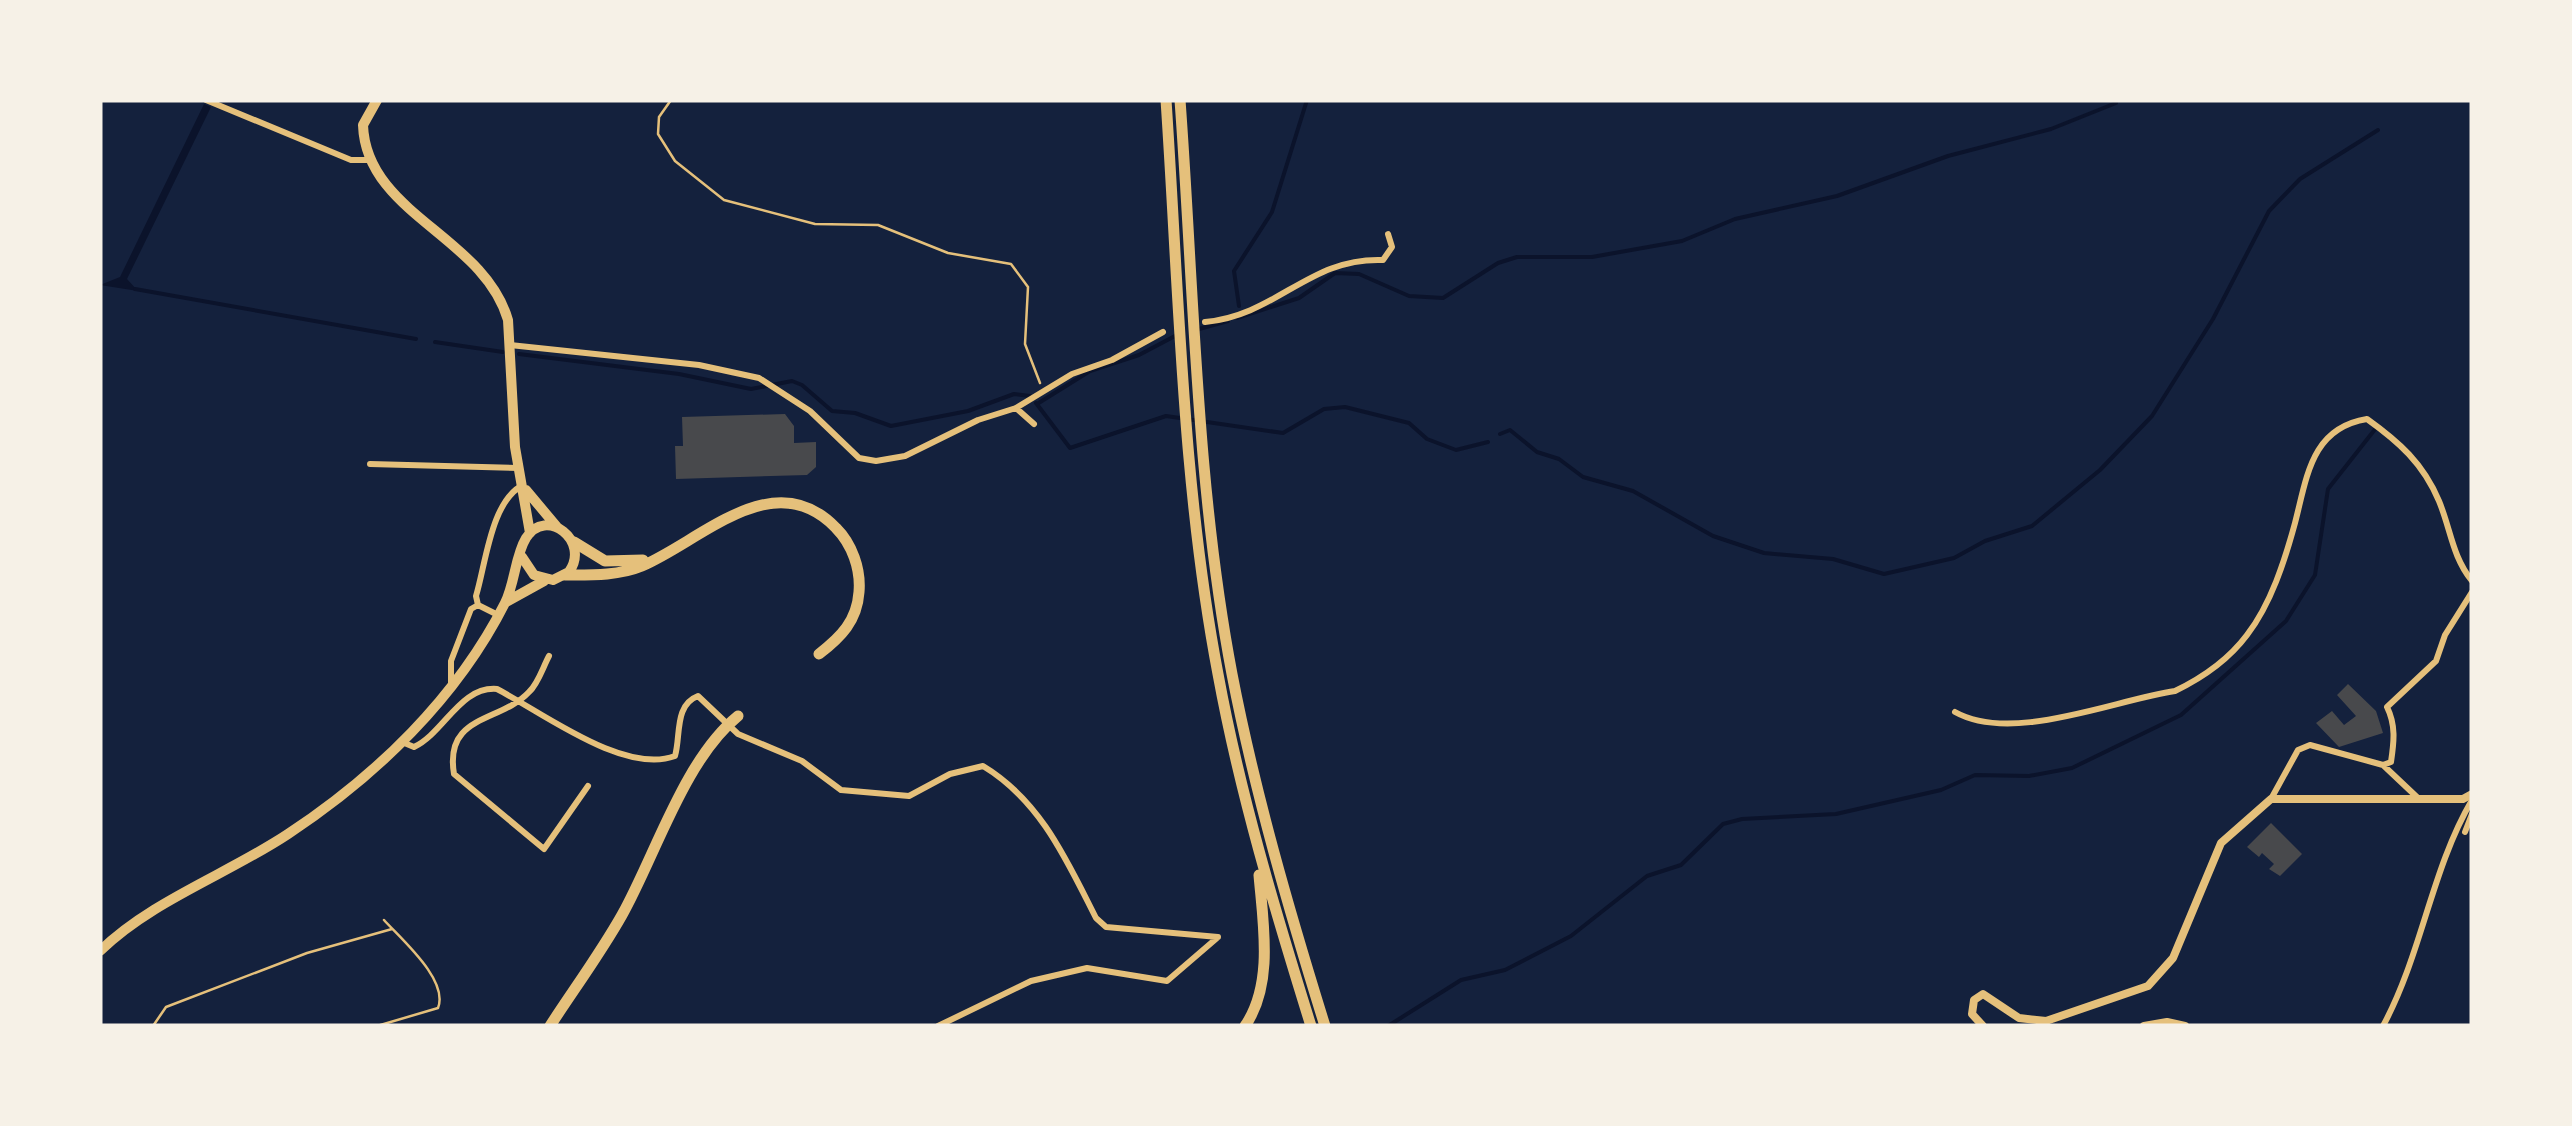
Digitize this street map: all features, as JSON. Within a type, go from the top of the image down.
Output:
[{"type":"highway","points":[[1166,105],[1192,490],[1217,673],[1257,851],[1264,957],[1260,994],[1245,1026]]},
{"type":"highway","points":[[1181,105],[1201,428],[1214,551],[1232,673],[1311,1026]]},
{"type":"highway","points":[[565,575],[628,571],[748,508],[785,503],[821,516],[850,547],[860,583],[852,622],[819,654]]},
{"type":"highway","points":[[574,542],[604,561],[657,557]]},
{"type":"highway","points":[[550,1026],[620,919],[696,768],[722,728],[738,716]]},
{"type":"highway","points":[[1257,851],[1325,1026]]},
{"type":"main road","points":[[100,951],[140,922],[291,833],[402,742],[450,686],[506,602],[530,534],[505,310],[490,278],[392,191],[368,160],[363,125],[377,100]]},
{"type":"main road","points":[[506,602],[546,580],[565,575],[576,560],[574,542],[525,486]]},
{"type":"main road","points":[[530,534],[544,526],[557,527]]},
{"type":"main road","points":[[522,557],[530,572],[546,580]]},
{"type":"street","points":[[208,101],[351,160],[368,160]]},
{"type":"street","points":[[1205,322],[1255,311],[1338,262],[1389,257],[1392,246],[1388,234]]},
{"type":"street","points":[[510,345],[699,365],[766,382],[810,410],[859,458],[876,461],[905,456],[978,420],[1016,408],[1072,374],[1112,360],[1162,332]]},
{"type":"street","points":[[1016,408],[1034,424]]},
{"type":"street","points":[[1955,712],[2000,722],[2036,722],[2175,690],[2196,681],[2248,634],[2276,583],[2309,464],[2327,436],[2349,422],[2367,418],[2415,458],[2440,503],[2458,564],[2472,581]]},
{"type":"street","points":[[370,464],[520,468]]},
{"type":"street","points":[[478,606],[476,596],[502,506],[509,492],[525,486]]},
{"type":"street","points":[[2383,765],[2391,762],[2394,740],[2394,720],[2387,707],[2436,661],[2445,635],[2472,592]]},
{"type":"street","points":[[450,686],[448,676],[471,609],[478,606],[498,614]]},
{"type":"street","points":[[548,656],[529,693],[466,730],[451,754],[454,774],[544,849],[588,786]]},
{"type":"street","points":[[402,742],[414,748],[430,740],[469,695],[486,688],[641,762],[674,756],[680,714],[689,700],[698,696],[738,734],[802,761],[842,790],[878,797],[909,796],[950,774],[984,766],[1028,805],[1058,841],[1096,918],[1106,927],[1218,937],[1167,981],[1087,968],[1031,980],[938,1026]]},
{"type":"street","points":[[1983,1026],[1972,1014],[1974,1000],[1982,994],[2019,1018],[2046,1021],[2148,986],[2174,958],[2221,844],[2271,799],[2298,750],[2310,745],[2383,765],[2419,798]]},
{"type":"street","points":[[2271,799],[2472,797]]},
{"type":"street","points":[[2383,1026],[2406,984],[2455,828],[2472,797]]},
{"type":"street","points":[[2464,832],[2472,814]]},
{"type":"street","points":[[2144,1026],[2166,1022],[2186,1026]]},
{"type":"lane","points":[[377,1026],[438,1008],[441,1000],[436,984],[384,920]]},
{"type":"lane","points":[[153,1026],[166,1008],[307,953],[392,929]]},
{"type":"path","points":[[671,100],[659,117],[658,134],[675,161],[724,200],[815,224],[878,225],[948,253],[1010,264],[1028,287],[1025,344],[1040,378],[1038,395]]},
{"type":"water","points":[[204,104],[211,107],[127,279],[138,291],[100,285],[120,277]]},
{"type":"building","points":[[785,414],[794,426],[794,443],[816,442],[816,467],[807,475],[676,479],[675,446],[683,446],[682,417]]},
{"type":"building","points":[[2348,684],[2376,711],[2383,733],[2339,747],[2316,723],[2332,711],[2344,725],[2356,716],[2337,695]]},
{"type":"building","points":[[2271,823],[2302,854],[2280,876],[2269,869],[2274,864],[2262,853],[2259,857],[2247,847]]},
{"type":"waterway","points":[[1239,306],[1234,271],[1272,212],[1307,100]]},
{"type":"waterway","points":[[1237,318],[1299,298],[1335,273],[1359,274],[1409,296],[1443,298],[1498,263],[1517,257],[1592,257],[1682,241],[1735,219],[1837,196],[1948,156],[2051,129],[2116,103]]},
{"type":"waterway","points":[[1500,434],[1510,430],[1537,452],[1559,459],[1583,477],[1633,491],[1713,536],[1764,553],[1833,559],[1884,574],[1954,558],[1985,541],[2032,526],[2100,470],[2152,416],[2213,319],[2269,211],[2300,179],[2378,130]]},
{"type":"waterway","points":[[135,289],[416,339]]},
{"type":"waterway","points":[[1199,329],[1228,321]]},
{"type":"waterway","points":[[1037,404],[1090,371],[1139,355],[1175,336]]},
{"type":"waterway","points":[[435,342],[503,352]]},
{"type":"waterway","points":[[519,354],[679,374],[751,389],[792,381],[832,411],[855,413],[891,426],[968,411],[1014,394],[1030,396]]},
{"type":"waterway","points":[[1036,403],[1070,448],[1166,416],[1283,433],[1324,409],[1345,407],[1409,423],[1427,439],[1456,450],[1488,442]]},
{"type":"waterway","points":[[1388,1026],[1461,980],[1505,970],[1571,936],[1647,876],[1681,865],[1723,824],[1742,819],[1836,814],[1941,790],[1975,775],[2029,776],[2072,768],[2181,715],[2286,621],[2315,575],[2328,489],[2376,428]]}]
